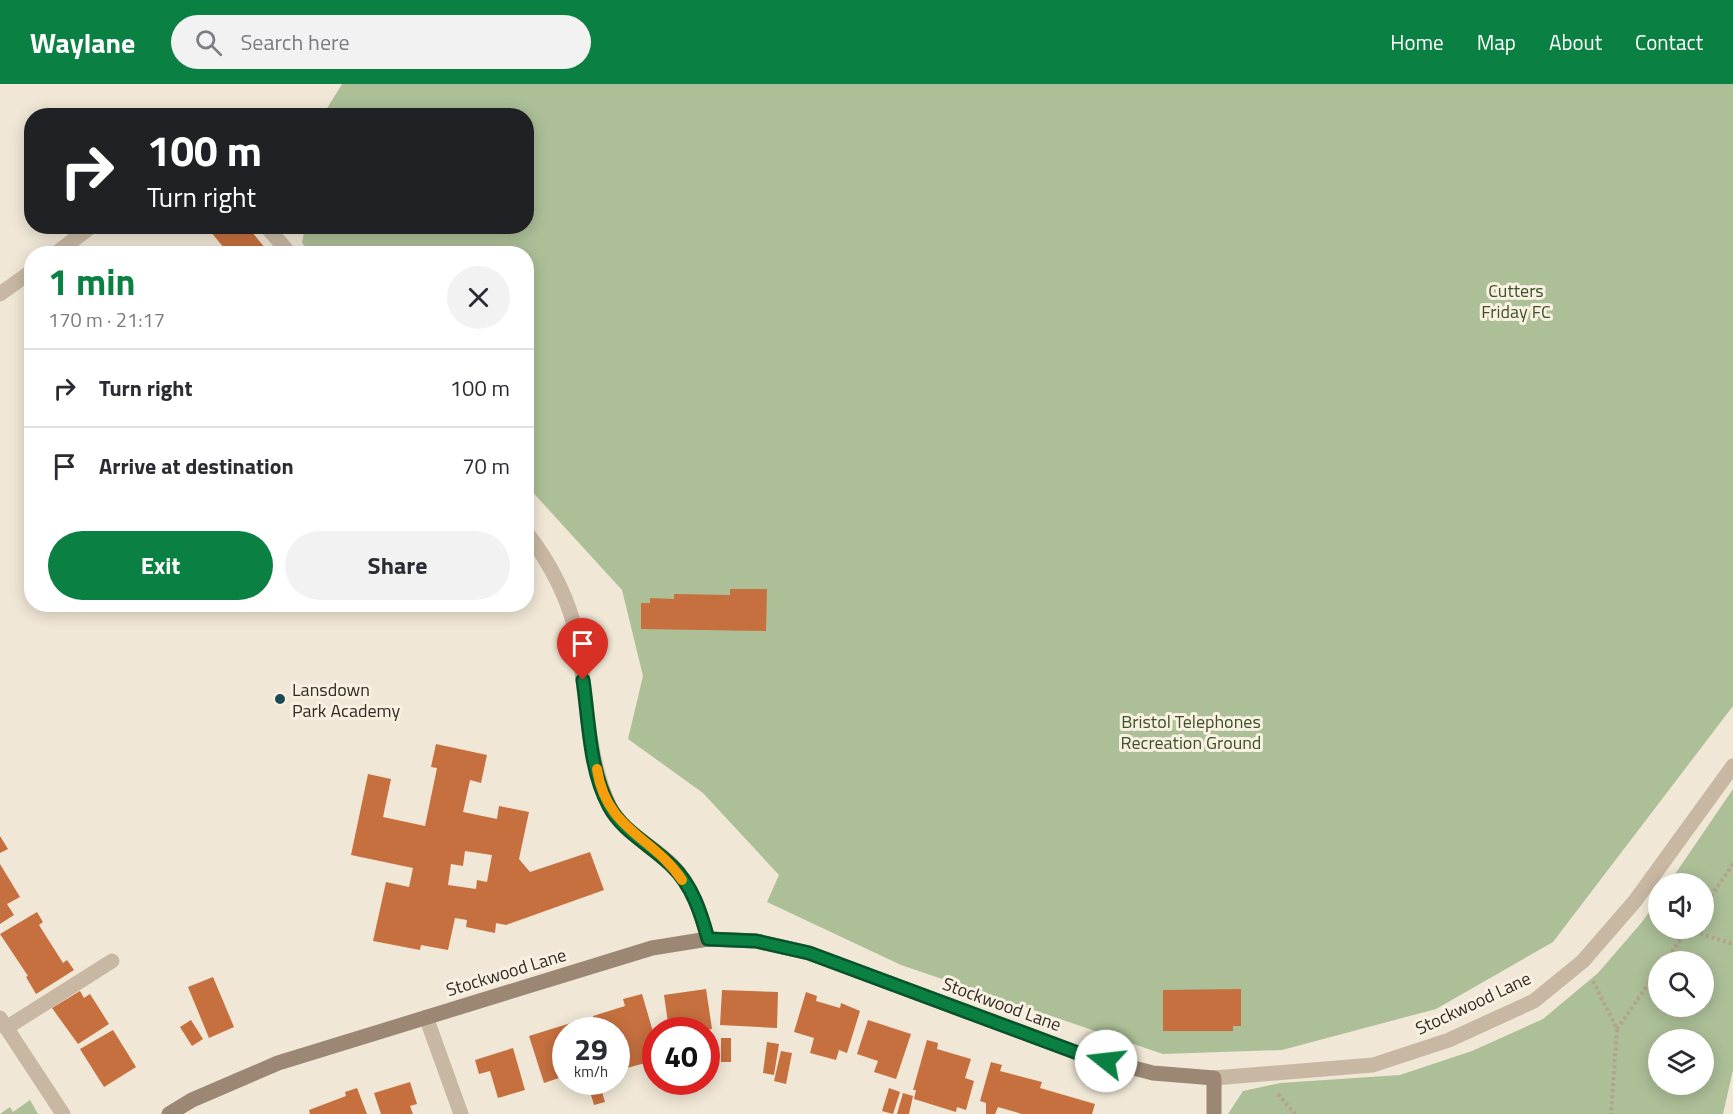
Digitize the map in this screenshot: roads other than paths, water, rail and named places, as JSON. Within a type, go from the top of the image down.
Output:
[{"type":"street","points":[[66,246],[81,234]]},
{"type":"street","points":[[273,234],[283,246]]},
{"type":"street","points":[[0,294],[24,277]]},
{"type":"street","points":[[534,545],[562,591],[577,636],[598,780],[609,807],[632,833],[673,867],[698,904],[708,939]]},
{"type":"street","name":"Stockwood Lane","points":[[169,1114],[192,1100],[278,1063],[652,948],[708,939],[756,941],[809,953],[1083,1055],[1153,1073],[1214,1078],[1373,1065],[1449,1040],[1534,1001],[1583,961],[1635,901],[1733,766]]},
{"type":"street","points":[[63,1114],[3,1023],[112,961]]},
{"type":"street","points":[[426,1017],[461,1114]]},
{"type":"street","points":[[1214,1078],[1214,1114]]},
{"type":"place","name":"Lansdown Park Academy","points":[[280,699]]},
{"type":"park label","name":"Cutters Friday FC","points":[[1516,300]]},
{"type":"park label","name":"Bristol Telephones Recreation Ground","points":[[1191,731]]}]
